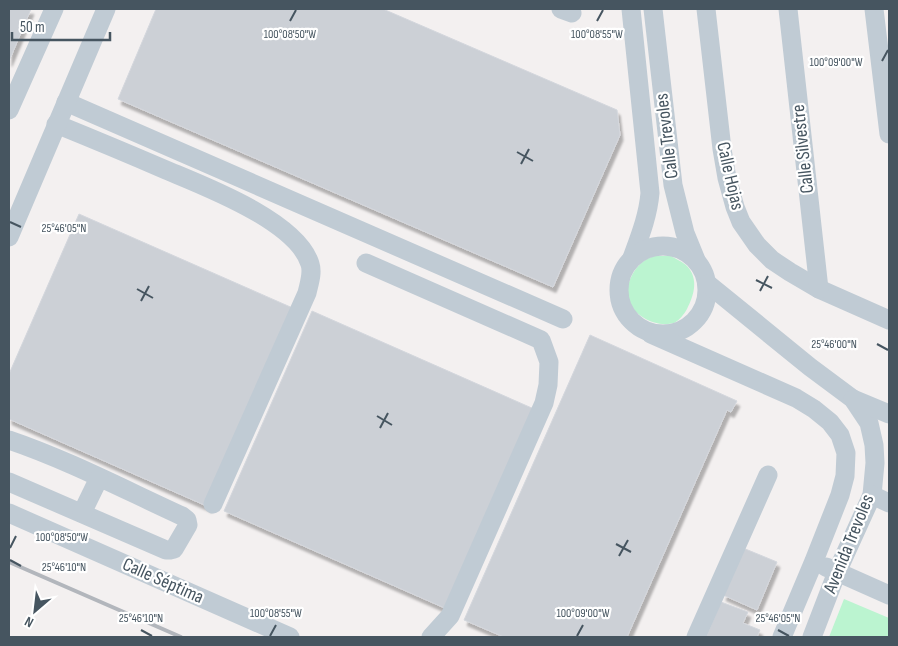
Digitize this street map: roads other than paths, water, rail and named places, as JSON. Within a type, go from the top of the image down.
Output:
[{"type":"street","points":[[9,110],[54,9]]},
{"type":"street","points":[[9,236],[14,208],[56,124],[106,9]]},
{"type":"street","name":"Calle Trevoles","points":[[631,9],[650,193],[649,208],[632,258]]},
{"type":"street","name":"Calle Trevoles","points":[[653,9],[672,185],[685,233],[696,260]]},
{"type":"street","name":"Calle Hojas","points":[[706,9],[727,178],[735,207],[748,234],[772,260],[819,289],[889,320]]},
{"type":"street","name":"Calle Silvestre","points":[[788,9],[819,289]]},
{"type":"street","points":[[874,9],[889,134]]},
{"type":"street","points":[[66,102],[563,319]]},
{"type":"street","points":[[56,124],[229,197],[268,219],[288,234],[302,248],[311,264],[311,278],[306,294],[213,504]]},
{"type":"street","points":[[664,245],[682,250],[696,260],[704,271],[708,284],[705,306],[693,324],[673,334],[651,334],[637,327],[626,316],[619,301],[618,285],[622,270],[632,258],[647,248],[664,245]]},
{"type":"street","points":[[366,263],[541,340],[549,362],[548,385],[544,403],[450,616],[431,637]]},
{"type":"street","name":"Avenida Trevoles","points":[[708,284],[810,367],[853,399],[869,423],[874,445],[875,463],[872,495],[837,572],[812,637]]},
{"type":"street","name":"Avenida Trevoles","points":[[651,334],[796,398],[830,422],[840,436],[846,453],[845,476],[840,495],[782,637]]},
{"type":"street","points":[[853,399],[889,414]]},
{"type":"street","points":[[9,440],[29,447],[182,516],[187,520],[188,525],[174,549],[161,548],[9,482]]},
{"type":"street","points":[[696,637],[768,475]]},
{"type":"street","points":[[82,513],[99,478]]},
{"type":"street","points":[[872,495],[889,503]]},
{"type":"street","name":"Calle Séptima","points":[[9,513],[290,637]]},
{"type":"street","points":[[814,561],[889,595]]},
{"type":"railway","points":[[9,562],[181,637]]}]
